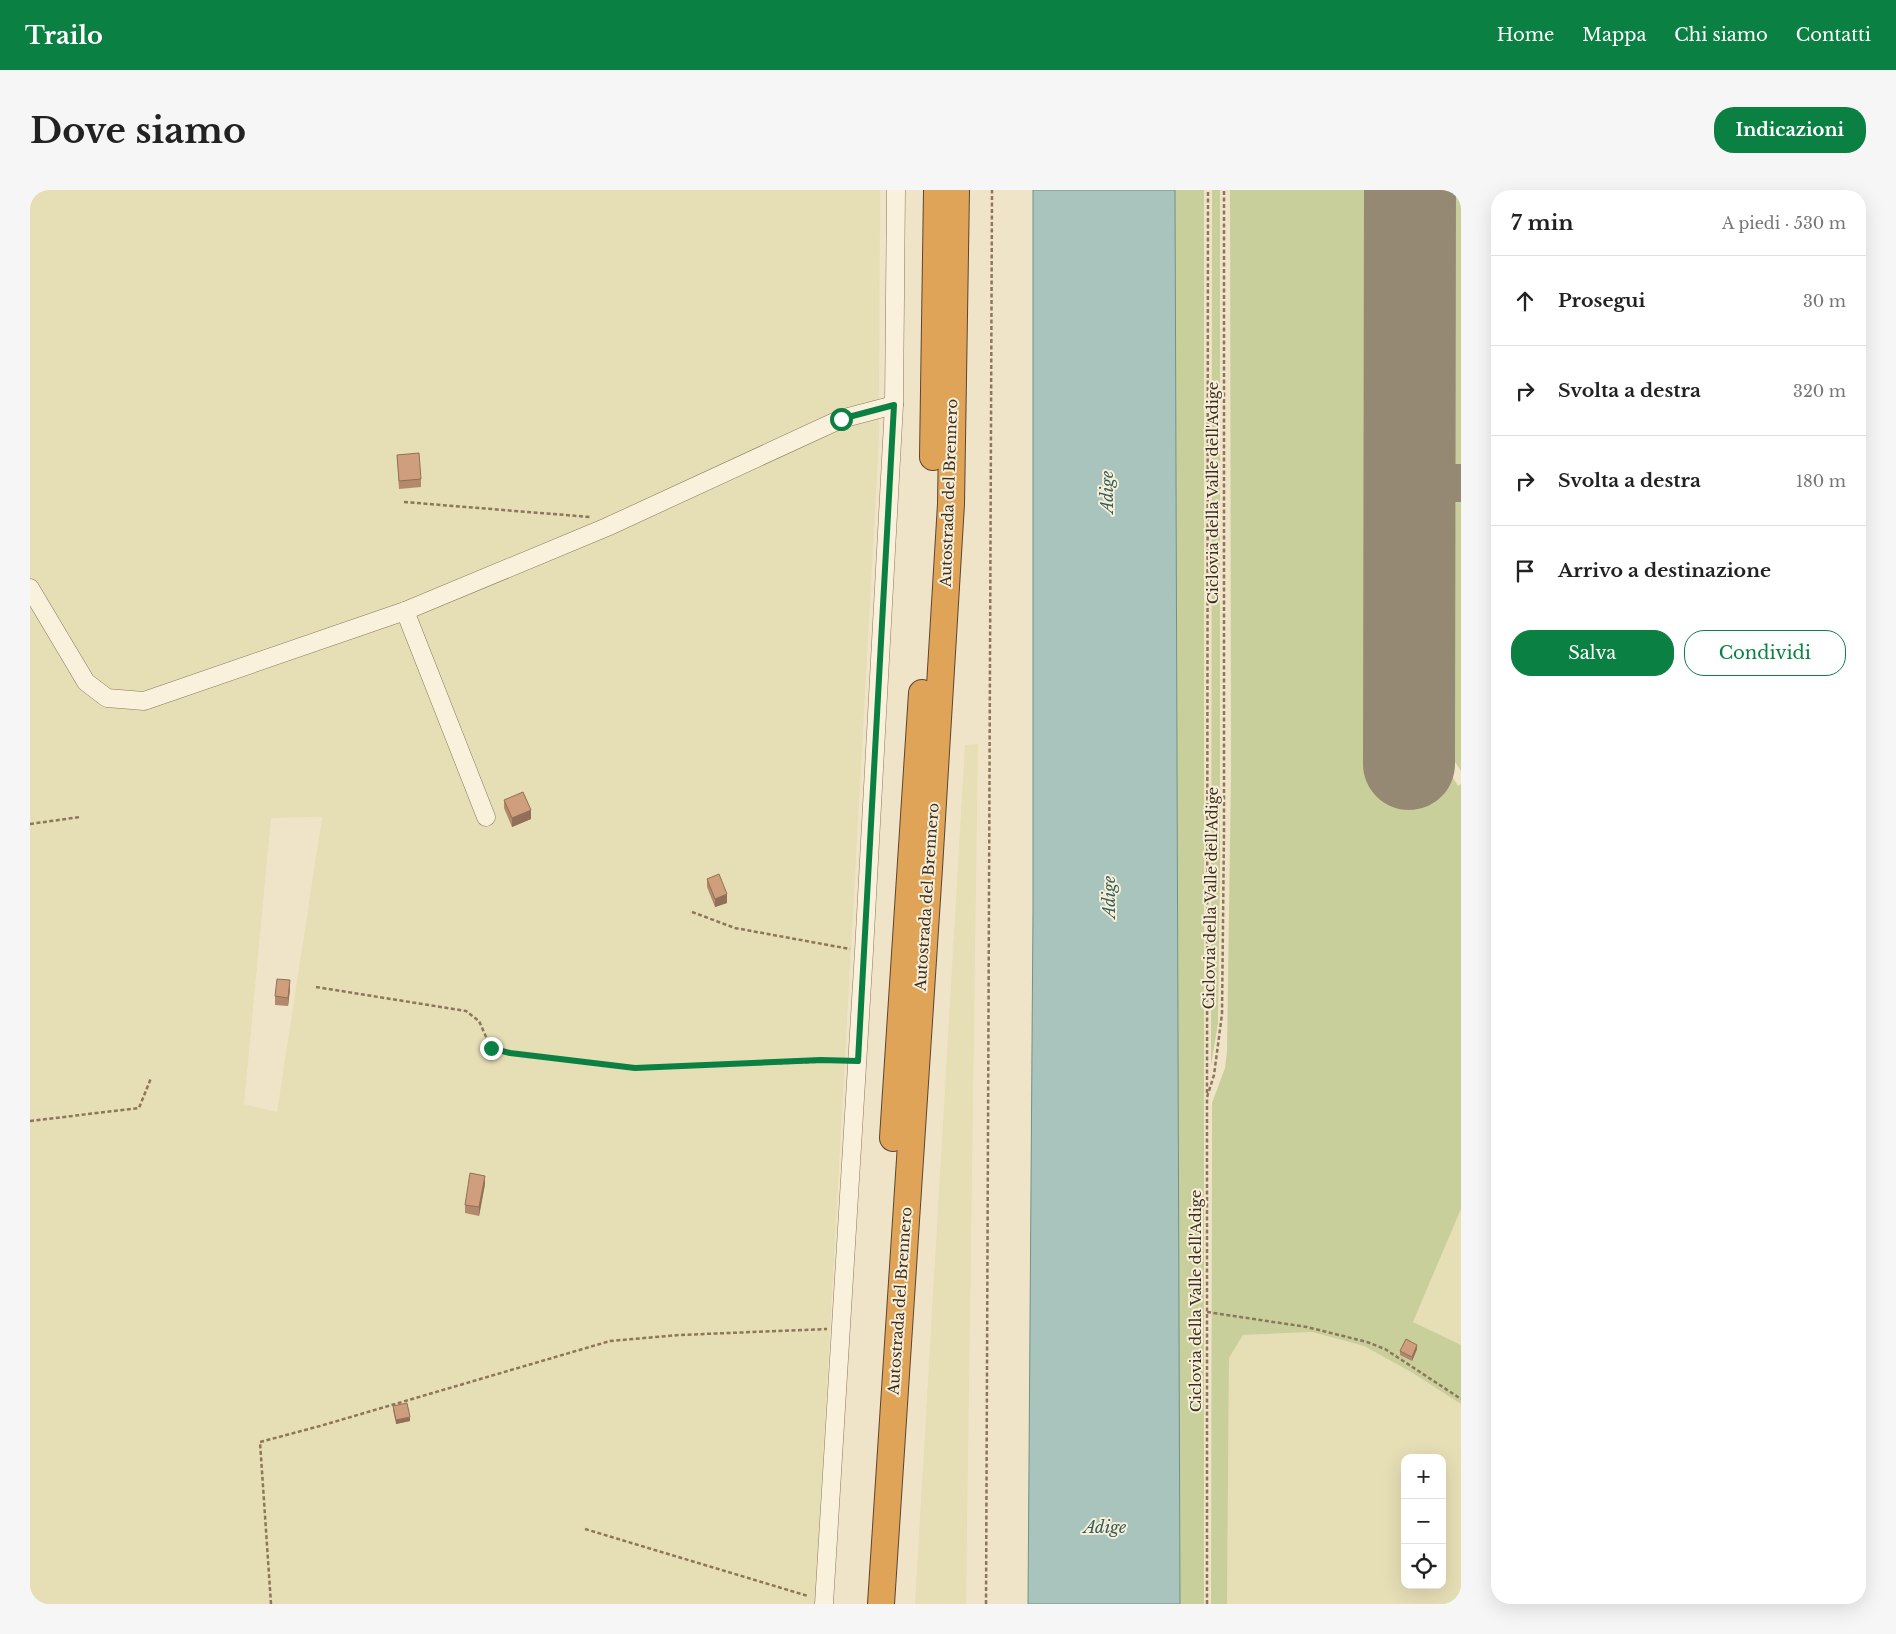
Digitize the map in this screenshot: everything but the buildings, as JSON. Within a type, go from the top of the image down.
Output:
[{"type":"highway","name":"Autostrada del Brennero","points":[[864,1604],[933,506],[937,190]]},
{"type":"highway","name":"Autostrada del Brennero","points":[[881,1604],[951,504],[956,190]]},
{"type":"street","points":[[824,1602],[858,1061],[894,405],[896,190]]},
{"type":"street","points":[[30,588],[86,682],[107,698],[144,700],[405,611],[622,520],[841,419],[894,405]]},
{"type":"street","points":[[405,611],[486,817]]},
{"type":"path","points":[[986,1604],[992,190]]},
{"type":"path","points":[[1207,1097],[1208,190]]},
{"type":"path","name":"Ciclovia della Valle dell'Adige","points":[[1207,1604],[1207,1097],[1214,1075],[1222,1014],[1224,841],[1224,190]]},
{"type":"path","points":[[404,502],[568,514],[622,520]]},
{"type":"path","points":[[30,824],[80,817]]},
{"type":"path","points":[[692,912],[735,928],[864,951]]},
{"type":"path","points":[[316,987],[466,1011],[479,1021],[484,1036],[491,1048],[510,1053],[635,1068],[821,1060],[858,1061]]},
{"type":"path","points":[[30,1121],[139,1108],[151,1078]]},
{"type":"path","points":[[1207,1312],[1307,1327],[1367,1342],[1385,1350],[1461,1399]]},
{"type":"path","points":[[271,1604],[260,1442],[610,1341],[680,1335],[841,1328]]},
{"type":"path","points":[[585,1529],[824,1602]]},
{"type":"shaded area","points":[[30,190],[880,190],[879,439],[815,1604],[30,1604]],"holes":[[[322,817],[277,1112],[244,1104],[271,818]]]},
{"type":"shaded area","points":[[978,744],[966,1604],[915,1604],[965,745]]},
{"type":"shaded area","points":[[1461,1209],[1461,1345],[1413,1322]]},
{"type":"shaded area","points":[[1312,1332],[1364,1346],[1411,1372],[1461,1404],[1461,1604],[1227,1604],[1229,1358],[1243,1335]]},
{"type":"green space","points":[[1175,190],[1204,190],[1204,1604],[1180,1604]]},
{"type":"green space","points":[[1212,190],[1220,190],[1220,866],[1218,1023],[1211,1066]]},
{"type":"green space","points":[[1230,190],[1377,190],[1376,763],[1445,764],[1458,786],[1461,784],[1461,1209],[1413,1322],[1461,1345],[1461,1404],[1411,1372],[1364,1346],[1312,1332],[1243,1335],[1229,1358],[1227,1604],[1211,1604],[1212,1103],[1225,1068],[1227,1051],[1231,771]]},
{"type":"green space","points":[[1442,190],[1461,190],[1461,479],[1447,479],[1443,477],[1442,470]]},
{"type":"green space","points":[[1447,487],[1461,487],[1461,771],[1441,741],[1442,492]]},
{"type":"water","name":"Adige","points":[[1033,190],[1175,190],[1180,1604],[1028,1604],[1033,910]]},
{"type":"taxiway","points":[[1409,483],[1461,483]]},
{"type":"runway","points":[[1409,764],[1410,190]]},
{"type":"route","points":[[491,1048],[510,1053],[635,1068],[821,1060],[858,1061],[894,405],[841,419]]}]
